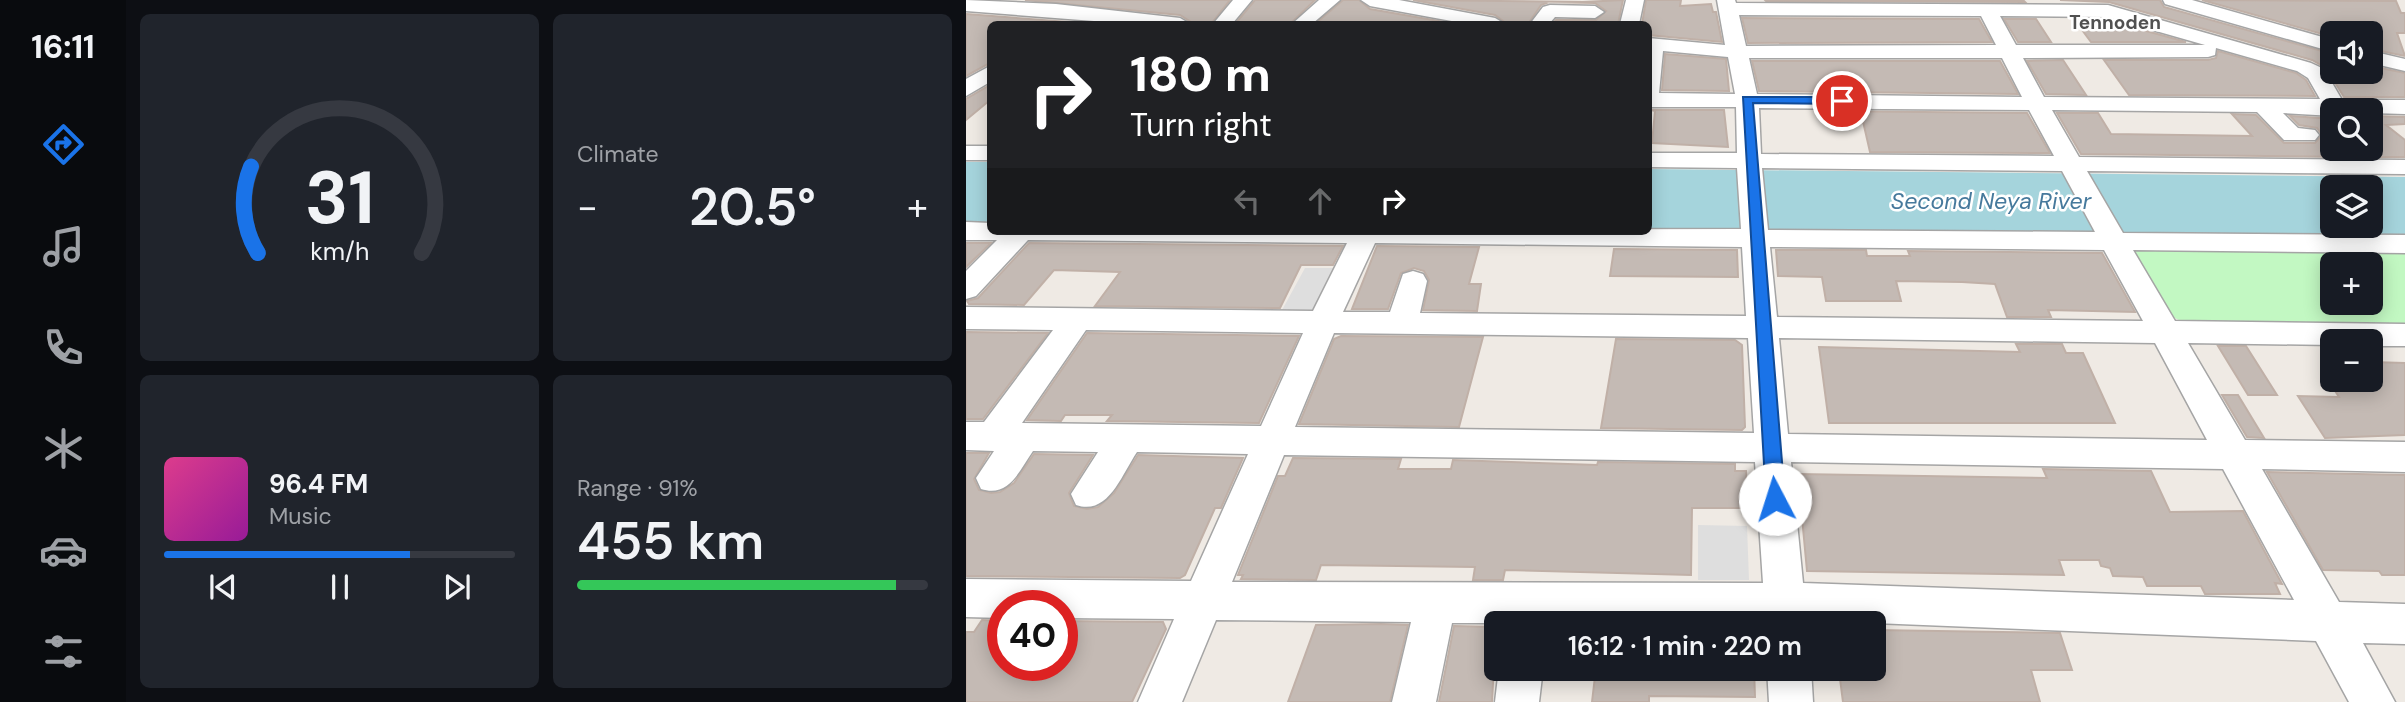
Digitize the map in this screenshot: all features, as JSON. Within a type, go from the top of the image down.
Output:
[{"type":"street","points":[[1073,13],[1122,0]]},
{"type":"street","points":[[1225,21],[1243,0]]},
{"type":"street","points":[[1305,21],[1331,0]]},
{"type":"street","points":[[1631,21],[1635,0]]},
{"type":"street","points":[[2172,0],[2320,42]]},
{"type":"street","points":[[969,8],[1017,3],[1127,21]]},
{"type":"street","points":[[1785,611],[1749,165],[1747,100],[1727,4],[1987,9],[2078,5],[2108,11],[2304,67],[2316,74],[2330,98]]},
{"type":"street","points":[[1379,5],[1457,21]]},
{"type":"street","points":[[1144,21],[1166,7]]},
{"type":"street","points":[[1987,9],[2036,103],[2373,702]]},
{"type":"street","points":[[1542,21],[1550,11],[1595,12]]},
{"type":"street","points":[[1474,21],[1491,16]]},
{"type":"street","points":[[1652,44],[1739,52],[2241,51]]},
{"type":"street","points":[[2383,60],[2405,65]]},
{"type":"street","points":[[966,89],[980,63]]},
{"type":"street","points":[[966,97],[987,97]]},
{"type":"street","points":[[1652,98],[2320,108]]},
{"type":"street","points":[[2263,106],[2291,135]]},
{"type":"street","points":[[2383,107],[2405,107]]},
{"type":"street","points":[[2383,152],[2403,170]]},
{"type":"street","points":[[966,153],[987,153]]},
{"type":"street","points":[[1652,160],[1749,165],[2403,170]]},
{"type":"street","points":[[966,231],[987,231]]},
{"type":"street","points":[[1652,234],[2405,244]]},
{"type":"street","points":[[966,289],[1017,235]]},
{"type":"street","points":[[1160,702],[1207,599],[1324,322],[1365,235]]},
{"type":"street","points":[[1402,323],[1413,281]]},
{"type":"street","points":[[966,318],[2405,335]]},
{"type":"street","points":[[994,478],[994,437],[1077,320]]},
{"type":"street","points":[[994,437],[2405,457]]},
{"type":"street","points":[[1089,494],[1126,439]]},
{"type":"street","points":[[966,598],[1436,603],[1509,611]]},
{"type":"street","points":[[1414,702],[1436,603]]},
{"type":"street","points":[[1886,615],[2405,624]]},
{"type":"street","points":[[1517,702],[1519,681]]},
{"type":"street","points":[[1790,681],[1791,702]]},
{"type":"green space","points":[[2140,248],[2405,252],[2405,326],[2185,323],[2171,316],[2134,253]]},
{"type":"shaded area","points":[[1305,268],[1339,268],[1321,306],[1307,313],[1281,312]]},
{"type":"shaded area","points":[[1698,525],[1747,526],[1749,580],[1698,580]]},
{"type":"water","points":[[966,162],[987,162],[987,223],[966,222]]},
{"type":"water","name":"Second Neya River","points":[[1652,169],[2320,176],[2320,237],[1652,230]]},
{"type":"water","points":[[2383,177],[2405,177],[2405,238],[2383,238]]},
{"type":"building","points":[[1025,0],[1230,0],[1213,21],[1189,21],[1180,15]]},
{"type":"building","points":[[1255,0],[1315,0],[1293,21],[1238,21]]},
{"type":"building","points":[[1343,0],[1359,0],[1370,9],[1439,21],[1318,21]]},
{"type":"building","points":[[1413,0],[1623,0],[1619,21],[1555,21],[1596,20],[1606,11],[1595,3],[1549,2],[1541,5],[1530,21],[1503,21],[1495,15]]},
{"type":"building","points":[[1646,0],[1681,0],[1680,6],[1711,4],[1713,12],[1716,12],[1722,42],[1652,35],[1652,21],[1642,21]]},
{"type":"building","points":[[2023,0],[2025,2],[1766,1]]},
{"type":"building","points":[[2060,0],[2160,0],[2164,7],[2320,50],[2320,65],[2312,60],[2109,2]]},
{"type":"building","points":[[2202,0],[2396,1],[2401,13],[2405,13],[2405,33],[2397,33],[2405,56],[2383,51],[2383,21],[2320,21],[2320,33]]},
{"type":"building","points":[[966,14],[1056,21],[987,21],[987,65],[966,76]]},
{"type":"building","points":[[1742,18],[1979,19],[1992,42],[1748,43]]},
{"type":"building","points":[[2004,19],[2036,19],[2051,42],[2018,42]]},
{"type":"building","points":[[2074,19],[2107,20],[2186,42],[2091,42]]},
{"type":"building","points":[[2218,51],[2296,73],[2306,80],[2315,96],[2129,95],[2104,60],[2208,60],[2216,58]]},
{"type":"building","points":[[1665,54],[1726,59],[1729,91],[1662,90]]},
{"type":"building","points":[[2063,60],[2086,95],[2046,94],[2027,61]]},
{"type":"building","points":[[1752,61],[2000,61],[2018,94],[1759,91]]},
{"type":"building","points":[[2383,68],[2405,73],[2405,97],[2344,97],[2336,84],[2383,84]]},
{"type":"building","points":[[987,87],[987,102],[966,120],[966,99]]},
{"type":"building","points":[[1652,110],[1724,110],[1728,147],[1652,143],[1655,111]]},
{"type":"building","points":[[1821,111],[2027,113],[2050,153],[1870,152],[1862,117],[1822,116]]},
{"type":"building","points":[[2057,113],[2098,113],[2111,134],[2252,136],[2232,114],[2256,115],[2284,143],[2315,143],[2320,137],[2320,157],[2081,154]]},
{"type":"building","points":[[2290,116],[2320,118],[2320,132],[2317,128],[2299,125]]},
{"type":"building","points":[[2383,116],[2405,117],[2405,124],[2386,125],[2405,140],[2405,157],[2383,157]]},
{"type":"building","points":[[966,243],[991,243],[966,267]]},
{"type":"building","points":[[1029,243],[1343,246],[1333,265],[1301,265],[1280,308],[1095,306],[1120,272],[1054,270],[1024,305],[969,304],[967,301],[978,298]]},
{"type":"building","points":[[1377,246],[1479,247],[1469,284],[1481,284],[1477,311],[1423,310],[1429,280],[1424,271],[1414,268],[1401,273],[1388,309],[1352,309]]},
{"type":"building","points":[[1614,249],[1737,250],[1738,277],[1610,276]]},
{"type":"building","points":[[1776,250],[1866,250],[1867,256],[1910,256],[1908,251],[2102,253],[2135,312],[2048,310],[2051,317],[2007,317],[1995,284],[1962,282],[1896,281],[1901,301],[1826,301],[1822,277],[1778,276]]},
{"type":"building","points":[[966,332],[1048,333],[983,419],[966,419]]},
{"type":"building","points":[[1087,333],[1299,336],[1259,423],[1107,421],[1112,415],[1065,415],[1061,421],[1027,420]]},
{"type":"building","points":[[1341,336],[1483,337],[1459,427],[1299,424],[1334,339]]},
{"type":"building","points":[[1616,339],[1735,340],[1742,345],[1745,427],[1742,430],[1601,428]]},
{"type":"building","points":[[2016,344],[2062,344],[2066,353],[2083,353],[2115,423],[1829,423],[1819,347],[2020,352]]},
{"type":"building","points":[[2218,346],[2246,346],[2277,395],[2248,395]]},
{"type":"building","points":[[2383,362],[2405,363],[2405,435],[2325,438],[2298,396],[2339,397],[2336,392],[2383,392]]},
{"type":"building","points":[[2222,395],[2238,395],[2264,438],[2247,437]]},
{"type":"building","points":[[966,453],[989,453],[974,479],[979,490],[991,493],[1000,492],[1014,483],[1034,454],[1093,455],[1069,493],[1074,506],[1087,509],[1098,507],[1114,493],[1138,455],[1243,458],[1221,508],[1215,508],[1185,575],[1180,578],[966,576]]},
{"type":"building","points":[[1293,458],[1401,459],[1398,469],[1451,469],[1453,460],[1597,465],[1598,462],[1735,464],[1735,471],[1746,471],[1748,508],[1692,508],[1691,575],[1505,570],[1503,580],[1473,580],[1475,567],[1321,565],[1316,580],[1241,579],[1243,575],[1238,575],[1278,476],[1285,476]]},
{"type":"building","points":[[2043,469],[2151,471],[2170,512],[2243,511],[2282,584],[2275,583],[2280,594],[2205,594],[2201,586],[2147,586],[2143,577],[2113,576],[2110,568],[2101,566],[2099,560],[2059,560],[2064,575],[1807,571],[1798,474],[2047,478]]},
{"type":"building","points":[[2267,472],[2405,475],[2405,575],[2382,575],[2379,571],[2323,570]]},
{"type":"building","points":[[982,620],[987,620],[987,681],[1078,681],[1078,621],[1163,622],[1166,629],[1132,702],[966,702],[966,632],[974,632]]},
{"type":"building","points":[[1316,625],[1408,625],[1390,702],[1288,702]]},
{"type":"building","points":[[1454,626],[1484,627],[1484,681],[1493,681],[1492,702],[1439,702]]},
{"type":"building","points":[[1886,630],[2060,633],[2072,670],[2031,670],[2040,702],[1843,702],[1840,681],[1886,681]]},
{"type":"building","points":[[1594,681],[1754,681],[1755,697],[1649,696],[1649,702],[1592,702]]},
{"type":"district","name":"Tennoden","points":[[2115,22]]},
{"type":"route","points":[[1775,499],[1749,161],[1747,100],[1842,101]]}]
